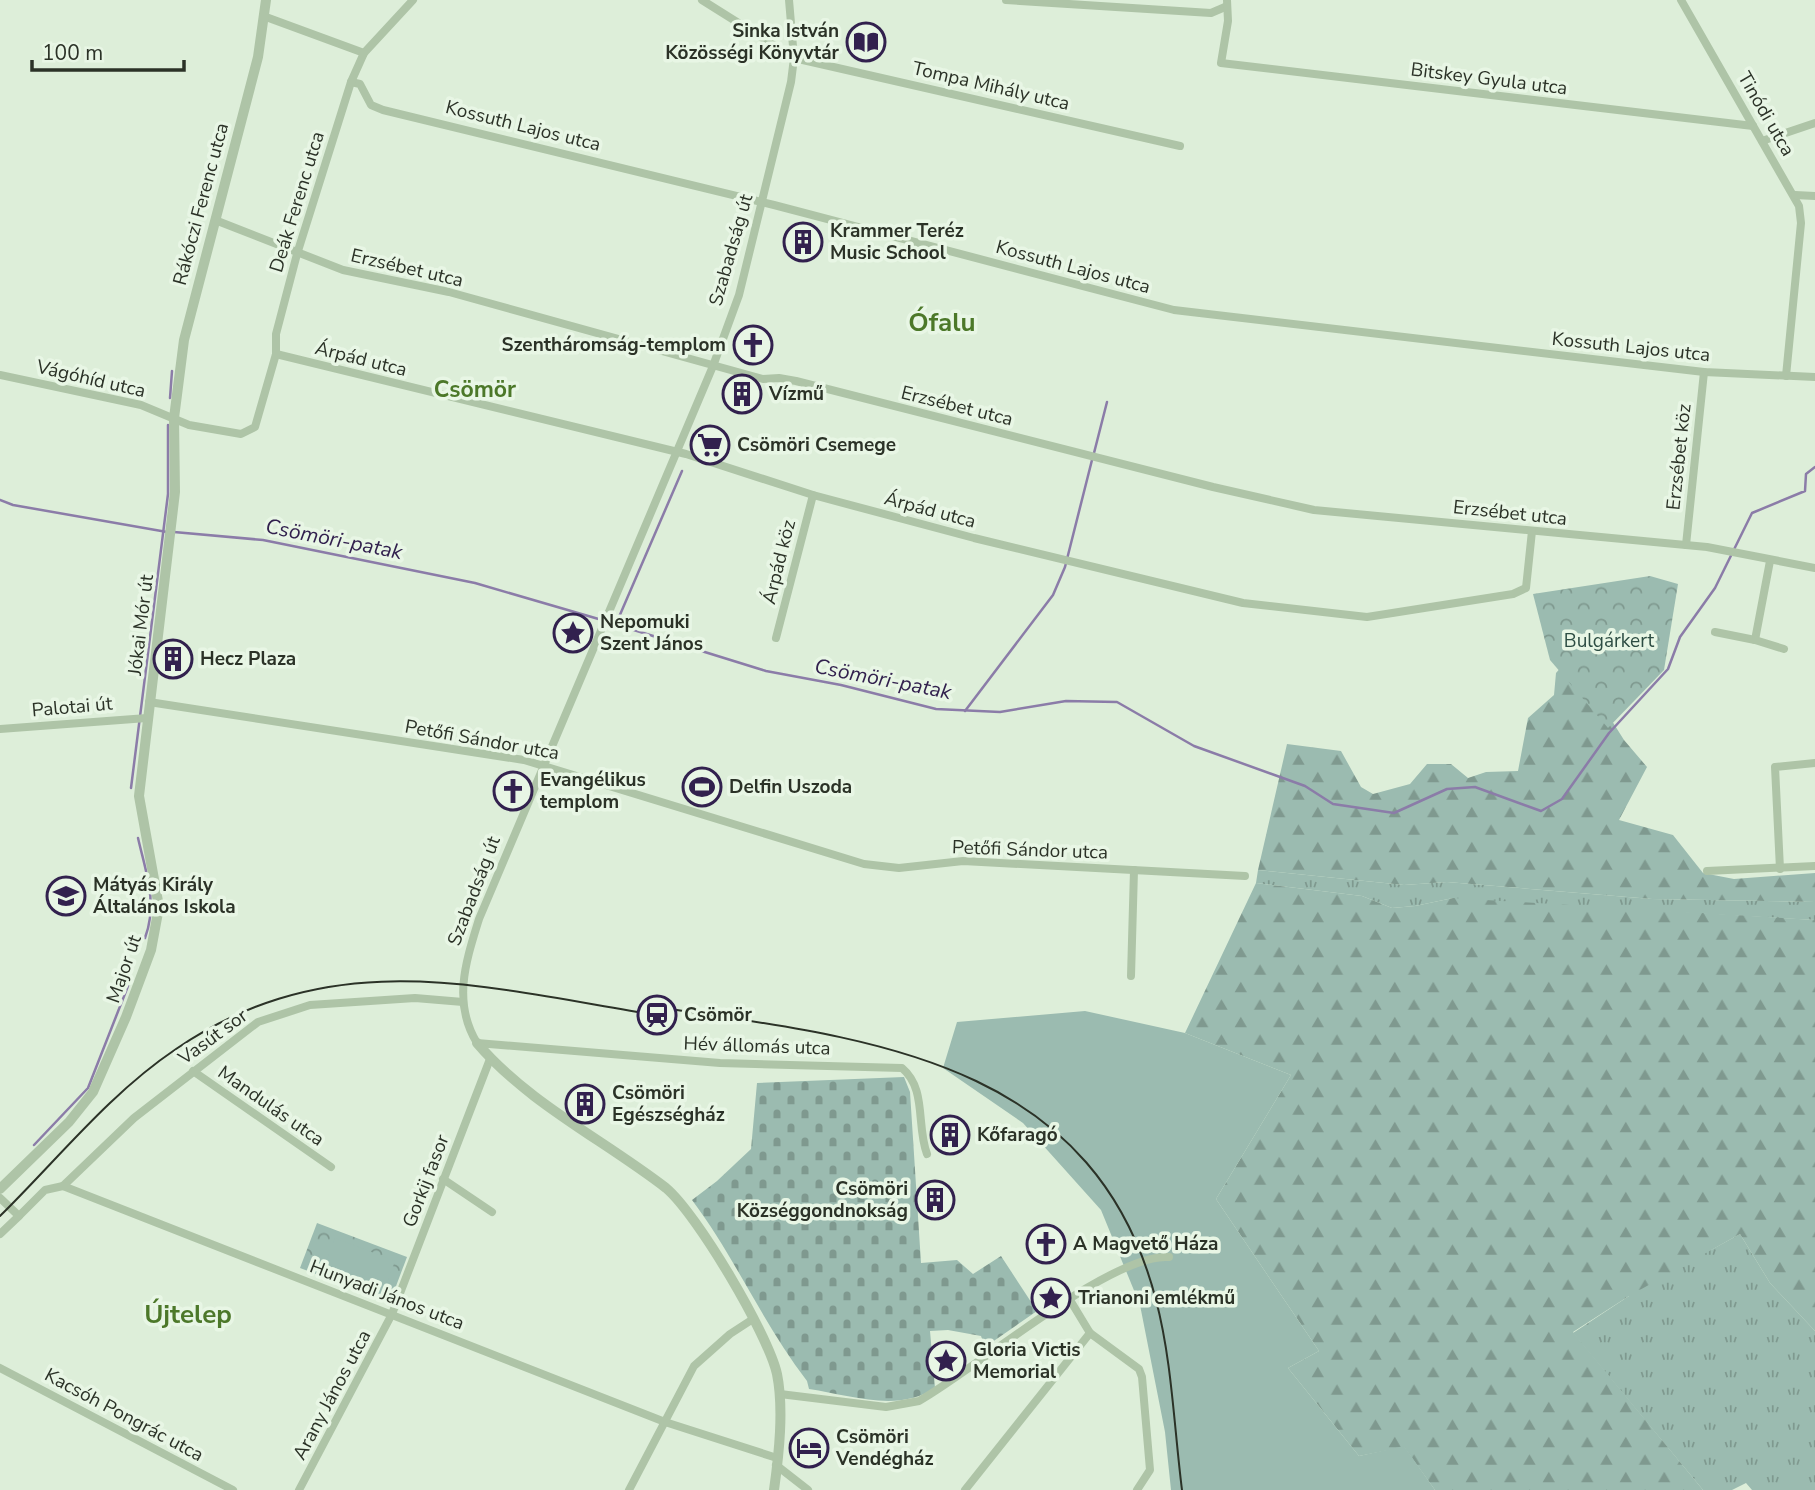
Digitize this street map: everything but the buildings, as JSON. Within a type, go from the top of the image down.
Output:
[{"type":"street","name":"Rákóczi Ferenc utca","points":[[174,418],[184,340],[266,17],[266,0]]},
{"type":"street","name":"Deák Ferenc utca","points":[[251,430],[258,422],[276,354],[275,334],[351,82],[364,53],[413,0]]},
{"type":"street","name":"Tompa Mihály utca","points":[[702,0],[794,58],[1180,146]]},
{"type":"street","name":"Szabadság út","points":[[774,1490],[780,1395],[774,1363],[707,1238],[680,1201],[499,1070],[468,1027],[463,1002],[463,976],[479,919],[713,366],[739,295],[764,203],[794,58],[789,0]]},
{"type":"street","points":[[1006,0],[1211,13],[1226,4]]},
{"type":"street","name":"Tinódi utca","points":[[1681,0],[1795,195],[1801,223],[1786,376]]},
{"type":"street","name":"Bitskey Gyula utca","points":[[1226,4],[1228,21],[1221,62],[1753,126]]},
{"type":"street","points":[[266,17],[364,53]]},
{"type":"street","name":"Kossuth Lajos utca","points":[[351,82],[360,84],[371,105],[383,110],[764,203],[1174,310],[1704,372],[1815,377]]},
{"type":"street","points":[[1762,141],[1815,123]]},
{"type":"street","points":[[1795,195],[1815,196]]},
{"type":"street","name":"Erzsébet utca","points":[[215,220],[343,270],[449,292],[763,379],[779,377],[796,381],[1092,457],[1314,510],[1707,547],[1815,568]]},
{"type":"street","name":"Árpád utca","points":[[276,354],[676,453],[813,495],[1243,603],[1367,617],[1499,596],[1526,588],[1532,531]]},
{"type":"street","name":"Erzsébet köz","points":[[1686,545],[1704,372]]},
{"type":"street","name":"Vágóhíd utca","points":[[0,375],[141,405],[189,425],[241,434],[251,430]]},
{"type":"street","name":"Jókai Mór út","points":[[141,718],[149,702],[170,533],[174,492],[174,418]]},
{"type":"street","name":"Árpád köz","points":[[776,638],[813,495]]},
{"type":"street","points":[[1755,640],[1769,561]]},
{"type":"street","points":[[1715,632],[1784,649]]},
{"type":"street","name":"Petőfi Sándor utca","points":[[149,702],[543,765],[864,864],[899,868],[963,861],[1245,876]]},
{"type":"street","name":"Palotai út","points":[[0,729],[141,718]]},
{"type":"street","name":"Major út","points":[[0,1189],[69,1122],[93,1092],[151,950],[159,907],[139,796],[141,718]]},
{"type":"street","points":[[1780,869],[1775,766],[1815,763]]},
{"type":"street","points":[[1707,871],[1815,866]]},
{"type":"street","name":"Petőfi Sándor utca","points":[[1131,976],[1133,870]]},
{"type":"street","name":"Vasút sor","points":[[63,1186],[134,1118],[258,1022],[310,1005],[415,998],[463,1002]]},
{"type":"street","name":"Hév állomás utca","points":[[477,1043],[720,1063],[815,1063],[902,1068],[916,1082],[921,1139],[927,1154]]},
{"type":"street","name":"Gorkij fasor","points":[[393,1314],[490,1059]]},
{"type":"street","name":"Mandulás utca","points":[[193,1070],[331,1167]]},
{"type":"street","points":[[443,1179],[492,1212]]},
{"type":"street","points":[[0,1234],[45,1190],[63,1186]]},
{"type":"street","name":"Hunyadi János utca","points":[[63,1186],[665,1422],[776,1462]]},
{"type":"street","points":[[0,1198],[19,1216]]},
{"type":"street","points":[[780,1395],[886,1407],[919,1401],[1106,1276],[1152,1258],[1169,1256]]},
{"type":"street","points":[[1070,1300],[1090,1333],[1139,1369],[1142,1377],[1150,1470],[1137,1490]]},
{"type":"street","name":"Arany János utca","points":[[299,1490],[393,1314]]},
{"type":"street","points":[[629,1490],[694,1366],[730,1334],[753,1320]]},
{"type":"street","points":[[965,1490],[1090,1333]]},
{"type":"street","name":"Kacsóh Pongrác utca","points":[[0,1367],[233,1490]]},
{"type":"street","points":[[776,1462],[808,1490]]},
{"type":"green space","name":"Bulgárkert","points":[[1650,576],[1678,584],[1664,670],[1608,728],[1550,660],[1533,594]]},
{"type":"green space","points":[[1571,656],[1624,740],[1647,767],[1619,820],[1673,835],[1703,873],[1734,879],[1815,873],[1815,902],[1652,899],[1447,882],[1404,885],[1258,870],[1287,744],[1341,751],[1361,787],[1373,794],[1410,784],[1427,764],[1451,764],[1468,778],[1486,772],[1518,771],[1528,718],[1554,695],[1556,673]]},
{"type":"green space","points":[[1258,870],[1404,885],[1447,882],[1652,899],[1815,902],[1815,920],[1636,910],[1711,1250],[1740,1234],[1770,1283],[1815,1331],[1815,1490],[1752,1490],[1746,1483],[1732,1490],[1703,1490],[1573,1333],[1629,1296],[1453,898],[1392,908],[1362,896],[1256,883]]},
{"type":"green space","points":[[1256,883],[1362,896],[1392,908],[1453,898],[1815,920],[1815,1331],[1770,1283],[1740,1234],[1629,1296],[1573,1332],[1703,1490],[1435,1490],[1404,1447],[1359,1456],[1288,1368],[1319,1351],[1216,1199],[1291,1075],[1185,1033]]},
{"type":"green space","points":[[1085,1011],[1185,1033],[1291,1075],[1216,1199],[1319,1351],[1288,1368],[1359,1456],[1404,1446],[1435,1490],[1171,1490],[1165,1432],[1140,1305],[1101,1210],[1023,1123],[943,1068],[957,1022]]},
{"type":"green space","points":[[904,1077],[910,1092],[921,1263],[957,1260],[973,1274],[1001,1256],[1037,1311],[985,1347],[981,1336],[948,1330],[930,1331],[935,1388],[921,1395],[890,1401],[809,1389],[807,1381],[692,1200],[751,1149],[757,1083]]},
{"type":"green space","points":[[317,1223],[407,1257],[390,1302],[300,1268]]},
{"type":"green space","points":[[335,1238],[395,1261],[384,1291],[323,1269]]},
{"type":"waterway","points":[[170,398],[172,371]]},
{"type":"waterway","points":[[1094,453],[1107,402]]},
{"type":"waterway","points":[[131,788],[168,494],[168,425]]},
{"type":"waterway","points":[[965,711],[1053,595],[1065,567],[1092,460]]},
{"type":"waterway","name":"Csömöri-patak","points":[[608,622],[766,671],[841,685],[936,709],[1000,712],[1066,701],[1117,702],[1194,746],[1305,786],[1333,804],[1394,813],[1447,789],[1475,787],[1541,811],[1562,799],[1609,733],[1668,669],[1680,637],[1715,588],[1752,513],[1805,491],[1806,474],[1815,467]]},
{"type":"waterway","points":[[616,624],[682,471]]},
{"type":"waterway","name":"Csömöri-patak","points":[[0,500],[13,505],[167,532]]},
{"type":"waterway","name":"Csömöri-patak","points":[[174,532],[263,540],[475,583],[602,620]]},
{"type":"waterway","points":[[138,838],[151,900],[145,938]]},
{"type":"waterway","points":[[34,1145],[88,1088],[128,986]]},
{"type":"tram line","points":[[0,1216],[84,1128],[152,1067],[176,1049],[235,1016],[293,995],[351,984],[410,981],[530,993],[656,1015]]},
{"type":"tram line","points":[[657,1007],[813,1032],[889,1049],[960,1074],[1025,1109],[1081,1156],[1125,1219],[1156,1300],[1169,1370],[1182,1490]]},
{"type":"place","name":"Sinka István Közösségi Könyvtár","points":[[866,42]]},
{"type":"place","name":"Krammer Teréz Music School","points":[[803,242]]},
{"type":"place","name":"Szentháromság-templom","points":[[753,345]]},
{"type":"place","name":"Vízmű","points":[[742,394]]},
{"type":"place","name":"Csömöri Csemege","points":[[710,445]]},
{"type":"place","name":"Nepomuki Szent János","points":[[573,633]]},
{"type":"place","name":"Hecz Plaza","points":[[173,659]]},
{"type":"place","name":"Delfin Uszoda","points":[[702,787]]},
{"type":"place","name":"Evangélikus templom","points":[[513,791]]},
{"type":"place","name":"Mátyás Király Általános Iskola","points":[[66,896]]},
{"type":"place","name":"Csömör","points":[[657,1015]]},
{"type":"place","name":"Csömöri Egészségház","points":[[585,1104]]},
{"type":"place","name":"Kőfaragó","points":[[950,1135]]},
{"type":"place","name":"Csömöri Községgondnokság","points":[[935,1200]]},
{"type":"place","name":"A Magvető Háza","points":[[1046,1244]]},
{"type":"place","name":"Trianoni emlékmű","points":[[1051,1298]]},
{"type":"place","name":"Gloria Victis Memorial","points":[[946,1361]]},
{"type":"place","name":"Csömöri Vendégház","points":[[809,1448]]},
{"type":"district","name":"Ófalu","points":[[942,322]]},
{"type":"district","name":"Csömör","points":[[475,389]]},
{"type":"district","name":"Újtelep","points":[[188,1314]]}]
